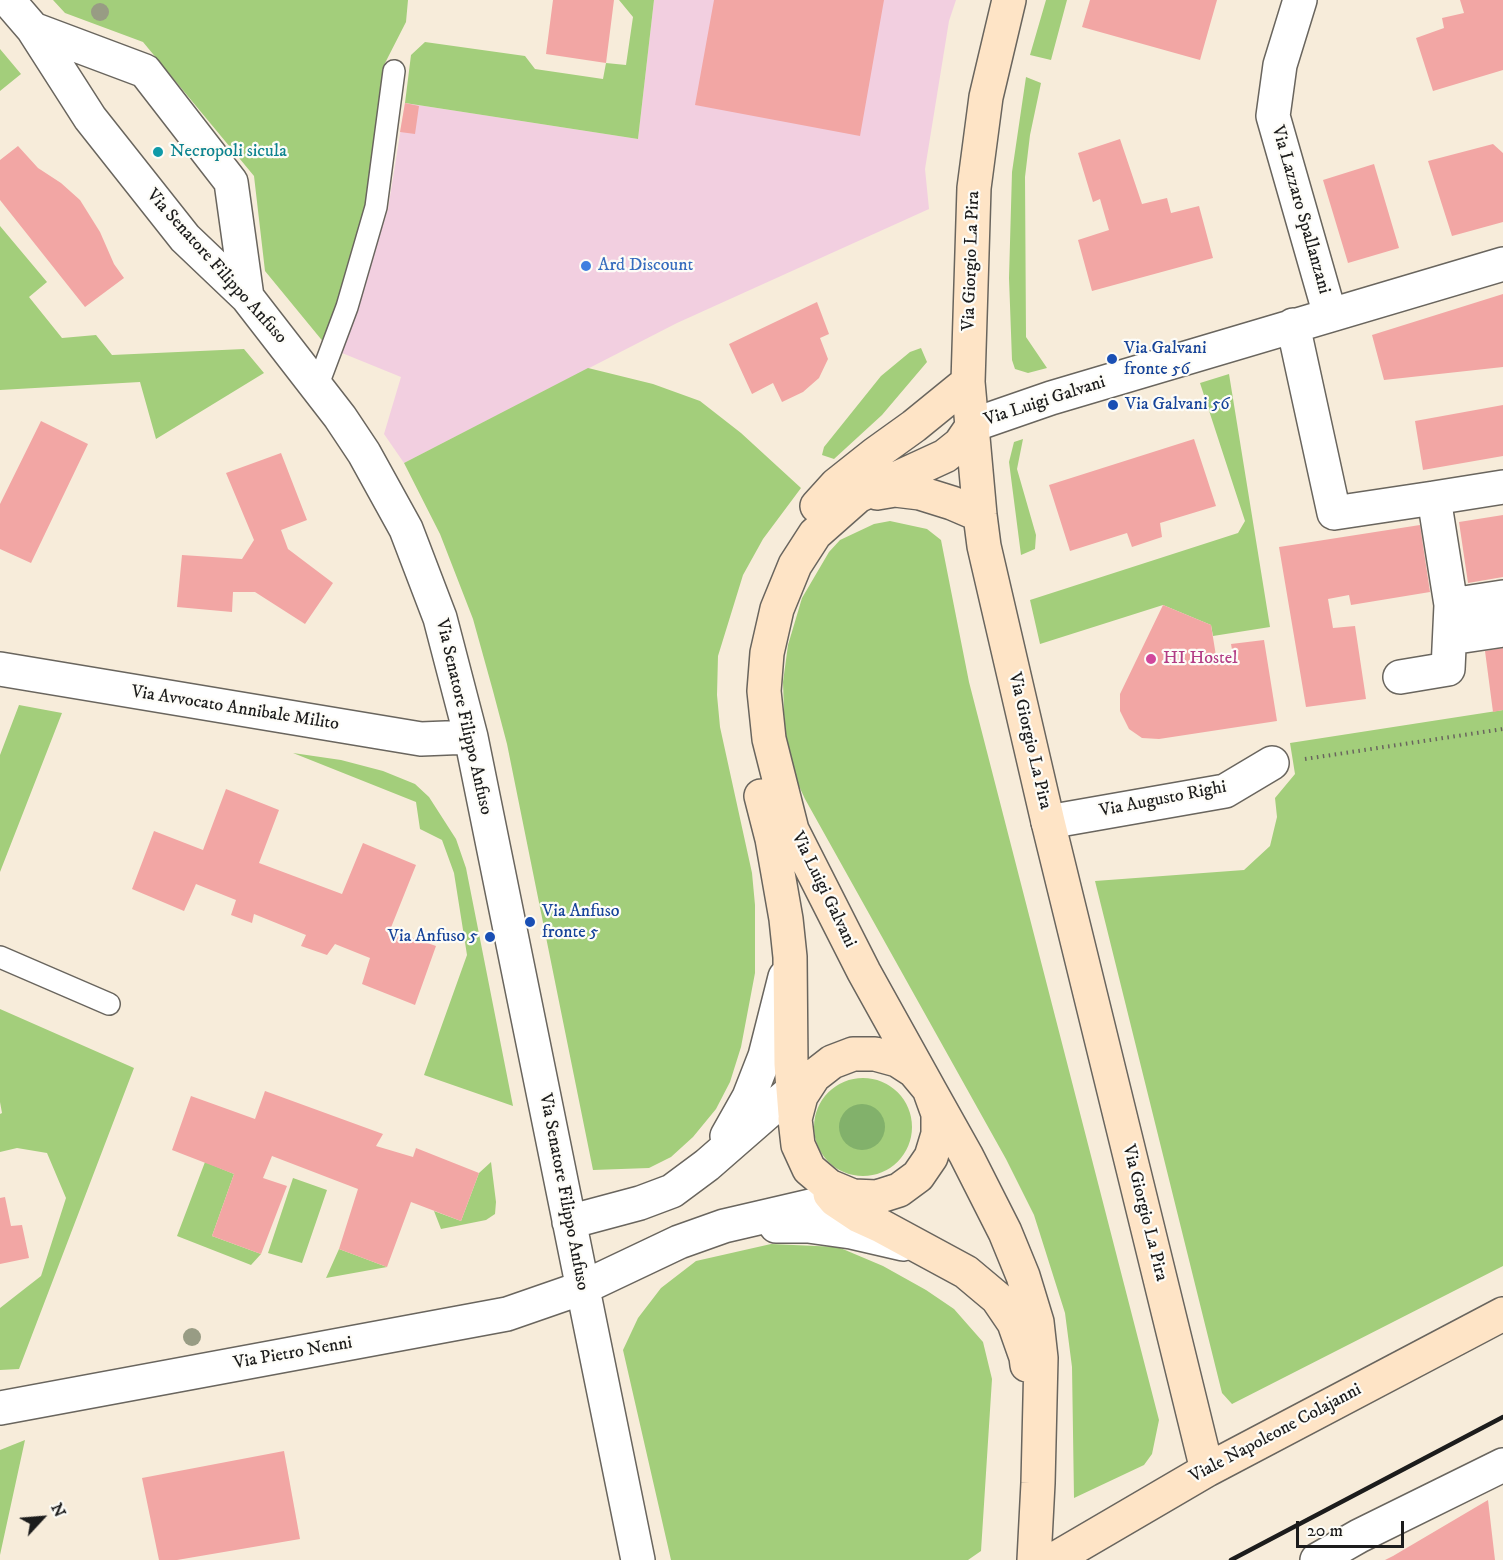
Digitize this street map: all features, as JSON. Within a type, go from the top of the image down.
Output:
[{"type":"main road","name":"Via Giorgio La Pira","points":[[1009,0],[986,97],[974,188],[969,382],[980,515],[987,557],[1048,822],[1207,1470]]},
{"type":"main road","name":"Via Luigi Galvani","points":[[801,1095],[786,919],[772,839],[749,748],[745,710],[752,628],[770,580],[792,537],[811,512],[844,479],[969,382]]},
{"type":"main road","name":"Via Luigi Galvani","points":[[929,1089],[864,972],[792,830],[769,739],[764,692],[767,653],[777,609],[795,565],[815,534],[858,496],[945,456],[960,444],[974,426]]},
{"type":"main road","points":[[858,496],[894,490],[920,493],[952,502],[980,515]]},
{"type":"main road","points":[[1034,1560],[1038,1483],[1041,1358],[1037,1322],[1023,1276],[1005,1232],[966,1155],[929,1089],[914,1071],[897,1060],[875,1054],[853,1054],[832,1062],[801,1095],[798,1145],[809,1169],[844,1198],[859,1216],[966,1272],[997,1298],[1014,1323],[1026,1357],[1038,1483]]},
{"type":"main road","points":[[844,1198],[877,1197],[899,1190],[918,1176],[932,1157],[938,1134],[938,1114],[929,1089]]},
{"type":"main road","name":"Viale Napoleone Colajanni","points":[[1053,1560],[1207,1470],[1503,1314]]},
{"type":"street","name":"Via Senatore Filippo Anfuso","points":[[8,0],[33,29],[90,118],[185,238],[247,297],[317,387],[364,453],[406,529],[440,618],[471,737],[638,1560]]},
{"type":"street","name":"Via Lazzaro Spallanzani","points":[[1300,0],[1280,65],[1273,116],[1330,315]]},
{"type":"street","points":[[33,29],[145,71],[231,182],[247,297]]},
{"type":"street","name":"Via Luigi Galvani","points":[[974,426],[1051,398],[1503,264]]},
{"type":"street","points":[[1293,325],[1334,513],[1503,487]]},
{"type":"street","points":[[1400,677],[1448,669],[1451,605],[1434,498]]},
{"type":"street","points":[[1451,605],[1503,597]]},
{"type":"street","points":[[1450,638],[1503,630]]},
{"type":"street","name":"Via Avvocato Annibale Milito","points":[[2,674],[421,740],[471,737]]},
{"type":"street","name":"Via Augusto Righi","points":[[1048,822],[1225,791],[1272,764]]},
{"type":"street","points":[[707,1165],[729,1134],[749,1096],[765,1056],[790,957]]},
{"type":"street","points":[[569,1222],[640,1203],[672,1191],[801,1095]]},
{"type":"street","points":[[724,1226],[844,1198]]},
{"type":"street","points":[[724,1226],[808,1226],[851,1232],[920,1247]]},
{"type":"street","name":"Via Pietro Nenni","points":[[0,1408],[507,1314],[582,1288],[679,1242],[724,1226]]},
{"type":"street","points":[[1317,1560],[1359,1536],[1503,1465]]},
{"type":"lane","points":[[317,387],[347,307],[376,207],[394,71]]},
{"type":"lane","points":[[0,957],[110,1004]]},
{"type":"path","points":[[1272,764],[1503,729]]},
{"type":"shaded area","name":"Ard Discount","points":[[654,0],[956,0],[949,21],[925,169],[929,209],[677,323],[404,463],[384,434],[401,377],[342,353],[388,209],[405,103],[638,139]]},
{"type":"green space","points":[[53,0],[408,0],[406,22],[383,67],[366,208],[344,290],[325,344],[265,271],[254,176],[143,42],[65,13]]},
{"type":"green space","points":[[619,0],[654,0],[638,139],[405,103],[411,55],[425,42],[525,56],[535,69],[603,79],[606,63],[626,65],[633,17]]},
{"type":"green space","points":[[1046,0],[1067,0],[1051,60],[1030,55]]},
{"type":"green space","points":[[0,49],[21,74],[0,91]]},
{"type":"green space","points":[[1026,77],[1041,83],[1030,135],[1025,177],[1026,337],[1047,368],[1028,373],[1015,369],[1012,360],[1009,278],[1012,172]]},
{"type":"green space","points":[[0,226],[47,282],[29,297],[62,338],[96,335],[112,355],[244,349],[264,373],[156,439],[140,382],[0,390]]},
{"type":"green space","points":[[921,348],[927,362],[882,415],[834,459],[822,455],[824,447],[881,376],[910,352]]},
{"type":"green space","points":[[588,368],[653,384],[700,401],[741,433],[801,488],[763,539],[743,575],[718,656],[717,695],[720,727],[752,873],[755,905],[755,973],[741,1047],[730,1082],[716,1109],[693,1137],[671,1157],[649,1168],[593,1170],[507,744],[493,691],[473,619],[440,534],[404,463]]},
{"type":"green space","points":[[1229,374],[1270,627],[1213,636],[1211,625],[1163,605],[1040,644],[1030,600],[1238,533],[1245,521],[1200,383]]},
{"type":"green space","points":[[1023,439],[1017,469],[1036,535],[1035,549],[1021,555],[1009,462],[1014,442]]},
{"type":"green space","points":[[890,521],[927,529],[941,540],[969,682],[1159,1420],[1152,1454],[1144,1465],[1074,1498],[1072,1367],[1065,1313],[1034,1215],[1006,1159],[805,799],[793,773],[785,742],[783,682],[788,645],[802,598],[829,552],[840,540],[874,524]]},
{"type":"green space","points":[[19,705],[62,713],[0,872],[0,755]]},
{"type":"green space","points":[[1503,710],[1503,1266],[1232,1404],[1222,1393],[1095,881],[1244,870],[1270,846],[1277,817],[1275,798],[1295,774],[1290,743]]},
{"type":"green space","points":[[293,753],[341,760],[383,771],[415,784],[429,797],[456,839],[466,868],[513,1106],[424,1075],[467,955],[454,873],[442,840],[420,829],[416,802]]},
{"type":"green space","points":[[0,1009],[134,1068],[19,1369],[0,1370],[0,1308],[41,1276],[66,1198],[47,1153],[17,1148],[0,1152],[0,1114],[2,1113]]},
{"type":"green space","points":[[863,1078],[882,1082],[898,1092],[908,1108],[912,1127],[908,1146],[898,1162],[882,1172],[863,1176],[844,1172],[828,1162],[818,1146],[814,1127],[818,1108],[828,1092],[844,1082]]},
{"type":"green space","points":[[862,1104],[878,1111],[885,1127],[878,1143],[862,1150],[846,1143],[839,1127],[846,1111]]},
{"type":"green space","points":[[205,1162],[234,1174],[212,1236],[261,1254],[251,1265],[177,1236]]},
{"type":"green space","points":[[491,1162],[496,1202],[495,1214],[486,1220],[441,1229],[434,1211],[461,1221],[479,1173]]},
{"type":"green space","points":[[293,1178],[327,1190],[302,1263],[268,1253]]},
{"type":"green space","points":[[771,1244],[838,1247],[883,1266],[954,1309],[983,1342],[992,1379],[981,1551],[968,1560],[671,1560],[623,1350],[638,1318],[661,1288],[696,1261]]},
{"type":"green space","points":[[339,1249],[387,1267],[326,1278]]},
{"type":"green space","points":[[25,1440],[0,1555],[0,1450]]},
{"type":"building","points":[[553,0],[614,0],[606,63],[546,54]]},
{"type":"building","points":[[714,0],[884,0],[860,136],[695,105]]},
{"type":"building","points":[[1090,0],[1217,0],[1200,60],[1082,27]]},
{"type":"building","points":[[1460,0],[1503,0],[1503,70],[1433,91],[1416,38],[1444,28],[1442,18],[1464,13]]},
{"type":"building","points":[[405,103],[419,106],[415,134],[400,132]]},
{"type":"building","points":[[1120,139],[1142,204],[1167,198],[1171,213],[1199,206],[1213,258],[1092,291],[1078,240],[1109,230],[1100,199],[1093,202],[1078,153]]},
{"type":"building","points":[[1493,144],[1503,153],[1503,222],[1452,236],[1428,161]]},
{"type":"building","points":[[18,146],[38,168],[61,183],[80,200],[100,232],[114,264],[124,278],[85,307],[0,200],[0,160]]},
{"type":"building","points":[[1374,164],[1399,248],[1348,263],[1323,180]]},
{"type":"building","points":[[1503,294],[1503,367],[1384,380],[1372,335]]},
{"type":"building","points":[[817,302],[829,334],[820,338],[828,359],[819,378],[803,392],[782,402],[773,383],[752,394],[729,344]]},
{"type":"building","points":[[1503,405],[1503,456],[1423,470],[1415,421]]},
{"type":"building","points":[[41,421],[88,444],[31,563],[0,549],[0,504]]},
{"type":"building","points":[[1194,439],[1216,506],[1160,523],[1162,537],[1132,547],[1127,533],[1070,551],[1049,485]]},
{"type":"building","points":[[281,453],[307,520],[281,530],[288,549],[333,583],[305,624],[255,592],[233,592],[232,612],[177,607],[182,555],[242,559],[254,540],[226,473]]},
{"type":"building","points":[[1503,515],[1503,577],[1468,583],[1459,522]]},
{"type":"building","points":[[1420,525],[1430,592],[1351,605],[1349,595],[1328,599],[1333,628],[1355,626],[1366,699],[1306,707],[1279,547]]},
{"type":"building","points":[[1163,605],[1211,625],[1216,656],[1233,655],[1231,644],[1264,640],[1277,721],[1159,739],[1142,738],[1129,729],[1120,711],[1120,694]]},
{"type":"building","points":[[1503,648],[1503,710],[1493,712],[1485,651]]},
{"type":"building","points":[[226,789],[279,810],[259,863],[342,894],[363,843],[416,865],[390,930],[436,946],[415,1005],[362,984],[370,958],[335,944],[327,955],[301,946],[306,935],[254,914],[252,923],[231,915],[236,900],[196,884],[184,911],[132,889],[154,831],[203,850]]},
{"type":"building","points":[[265,1091],[383,1134],[376,1146],[413,1157],[416,1148],[479,1173],[461,1221],[411,1202],[387,1267],[339,1249],[358,1189],[272,1156],[263,1178],[287,1186],[261,1254],[212,1236],[234,1174],[172,1150],[191,1096],[255,1119]]},
{"type":"building","points":[[5,1197],[11,1226],[22,1225],[29,1258],[0,1264],[0,1198]]},
{"type":"building","points":[[284,1451],[300,1539],[177,1560],[159,1560],[142,1478]]},
{"type":"building","points":[[1488,1500],[1495,1560],[1385,1560],[1393,1556]]},
{"type":"railway","points":[[1231,1560],[1503,1417]]},
{"type":"place","name":"Necropoli sicula","points":[[158,152]]},
{"type":"place","name":"Ard Discount","points":[[586,266]]},
{"type":"place","name":"Via Galvani fronte 56","points":[[1112,359]]},
{"type":"place","name":"Via Galvani 56","points":[[1113,405]]},
{"type":"place","name":"HI Hostel","points":[[1151,659]]},
{"type":"place","name":"Via Anfuso fronte 5","points":[[530,922]]},
{"type":"place","name":"Via Anfuso 5","points":[[490,937]]}]
